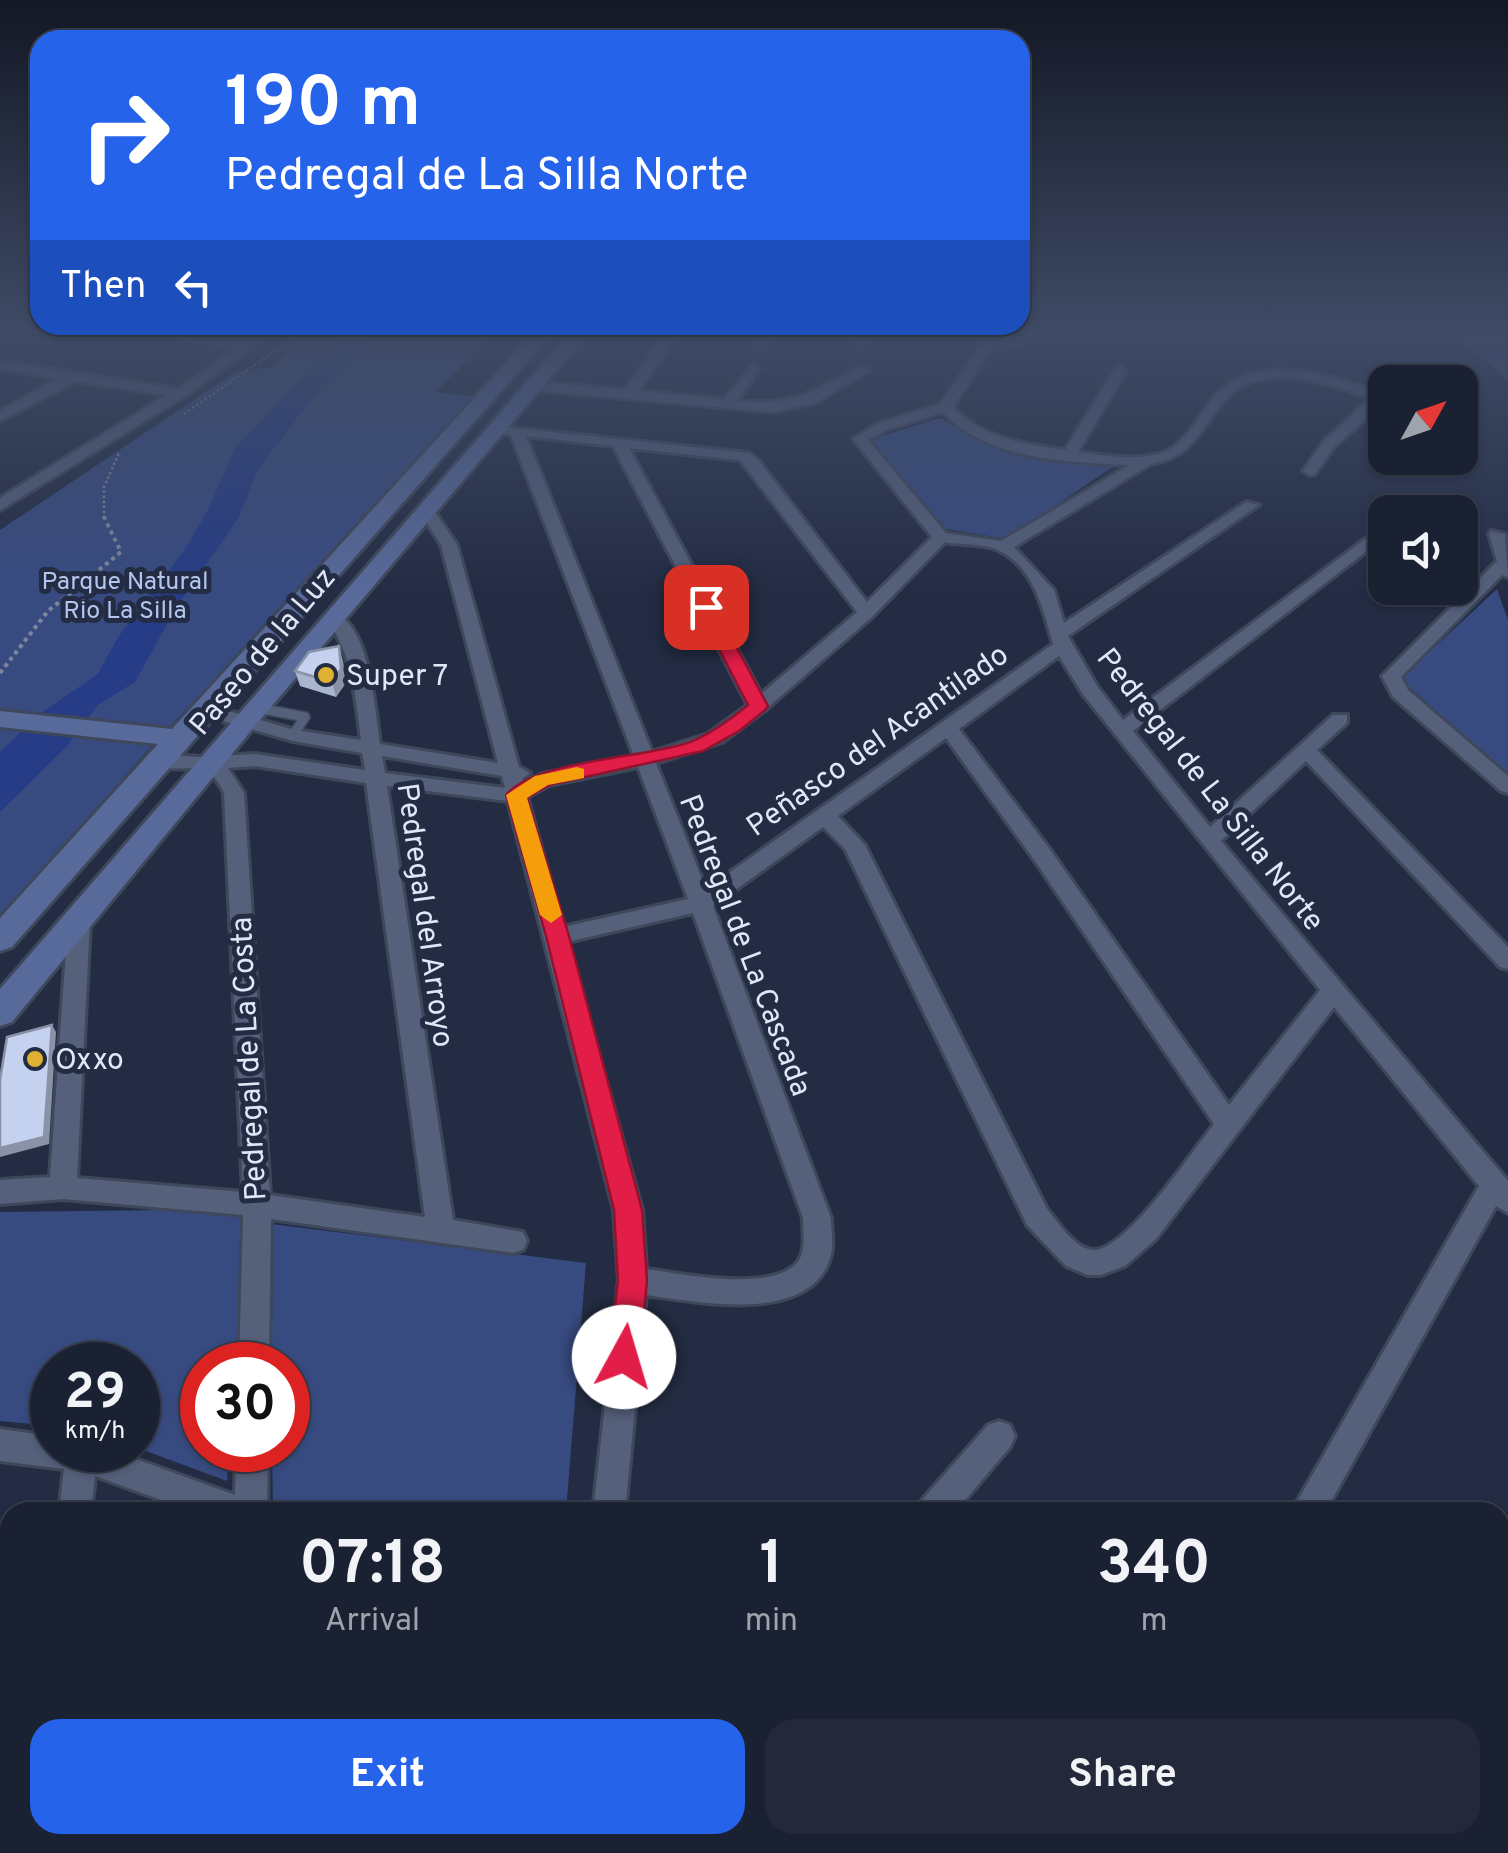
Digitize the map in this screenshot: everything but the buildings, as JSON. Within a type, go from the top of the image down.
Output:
[{"type":"street","points":[[0,505],[136,420]]},
{"type":"street","name":"Paseo de la Luz","points":[[0,939],[166,745],[205,710],[465,420]]},
{"type":"street","name":"Paseo de la Luz","points":[[0,1013],[426,509],[509,420]]},
{"type":"street","name":"Pedregal de La Cascada","points":[[520,420],[643,761],[817,1218],[822,1245],[814,1266],[799,1282],[771,1290],[735,1291],[632,1280]]},
{"type":"street","points":[[545,420],[619,443],[733,453],[748,459],[866,613]]},
{"type":"street","points":[[902,420],[884,426],[860,442],[941,537],[1004,546],[1145,462],[1171,454],[1206,420]]},
{"type":"street","points":[[959,420],[985,437],[1070,454],[1145,462]]},
{"type":"street","points":[[1070,454],[1090,420]]},
{"type":"street","points":[[1310,470],[1330,444],[1357,420]]},
{"type":"street","points":[[619,443],[758,706]]},
{"type":"street","name":"Peñasco del Acantilado","points":[[557,936],[700,904],[1251,505]]},
{"type":"street","points":[[426,509],[449,545],[628,1210],[632,1280],[610,1502]]},
{"type":"street","points":[[1498,534],[1506,568],[1392,676],[1400,692],[1508,787]]},
{"type":"street","points":[[0,719],[166,745],[210,762],[254,760],[516,795],[542,780],[677,754],[715,738],[866,613],[941,537]]},
{"type":"street","points":[[1122,730],[1368,542]]},
{"type":"street","name":"Pedregal de La Silla Norte","points":[[1004,546],[1046,590],[1061,640],[1122,730],[1208,840],[1501,1193]]},
{"type":"street","name":"Pedregal del Arroyo","points":[[334,617],[353,648],[372,748],[440,1228]]},
{"type":"street","points":[[205,710],[250,714],[257,728],[512,770],[542,780]]},
{"type":"street","points":[[1208,840],[1340,719]]},
{"type":"street","points":[[948,726],[1230,1126]]},
{"type":"street","points":[[1306,750],[1508,961]]},
{"type":"street","name":"Pedregal de La Costa","points":[[210,762],[226,776],[234,793],[257,1204],[254,1342]]},
{"type":"street","points":[[823,814],[854,846],[1037,1217],[1068,1253],[1090,1263],[1110,1262],[1128,1250],[1230,1126],[1333,991]]},
{"type":"street","points":[[63,1188],[79,922]]},
{"type":"street","points":[[0,1192],[63,1188],[257,1204],[513,1241]]},
{"type":"street","points":[[1317,1502],[1501,1193]]},
{"type":"street","points":[[943,1502],[999,1436]]},
{"type":"street","points":[[0,1445],[30,1449]]},
{"type":"street","points":[[76,1502],[79,1472]]},
{"type":"street","points":[[128,1472],[210,1502]]},
{"type":"street","points":[[251,1502],[252,1472]]},
{"type":"path","points":[[0,673],[48,611],[121,552],[118,535],[106,522],[101,506],[117,454],[129,448]]},
{"type":"green space","name":"Parque Natural Rio La Silla","points":[[164,420],[463,420],[156,741],[0,917],[0,530]]},
{"type":"green space","points":[[932,420],[945,420],[1004,449],[1115,465],[1007,539],[946,529],[869,440]]},
{"type":"green space","points":[[1497,589],[1508,620],[1508,775],[1400,679]]},
{"type":"green space","points":[[246,1209],[237,1342],[180,1342],[180,1464],[160,1456],[160,1342],[30,1342],[30,1424],[0,1421],[0,1212]]},
{"type":"green space","points":[[271,1224],[586,1263],[567,1502],[273,1502],[272,1472],[310,1472],[310,1342],[272,1342]]},
{"type":"green space","points":[[203,1472],[228,1472],[227,1481]]},
{"type":"shaded area","points":[[261,420],[295,420],[258,469],[238,519],[177,606],[135,682],[98,705],[66,747],[0,812],[0,752],[41,713],[98,674],[118,637],[185,549],[208,510],[235,448]]},
{"type":"slow traffic","points":[[551,915],[516,795],[542,780],[577,774]]},
{"type":"place","name":"Super 7","points":[[326,675]]},
{"type":"place","name":"Oxxo","points":[[35,1059]]},
{"type":"route","points":[[624,1357],[632,1280],[628,1210],[611,1134],[516,795],[542,780],[677,754],[715,738],[758,706],[706,607]]}]
